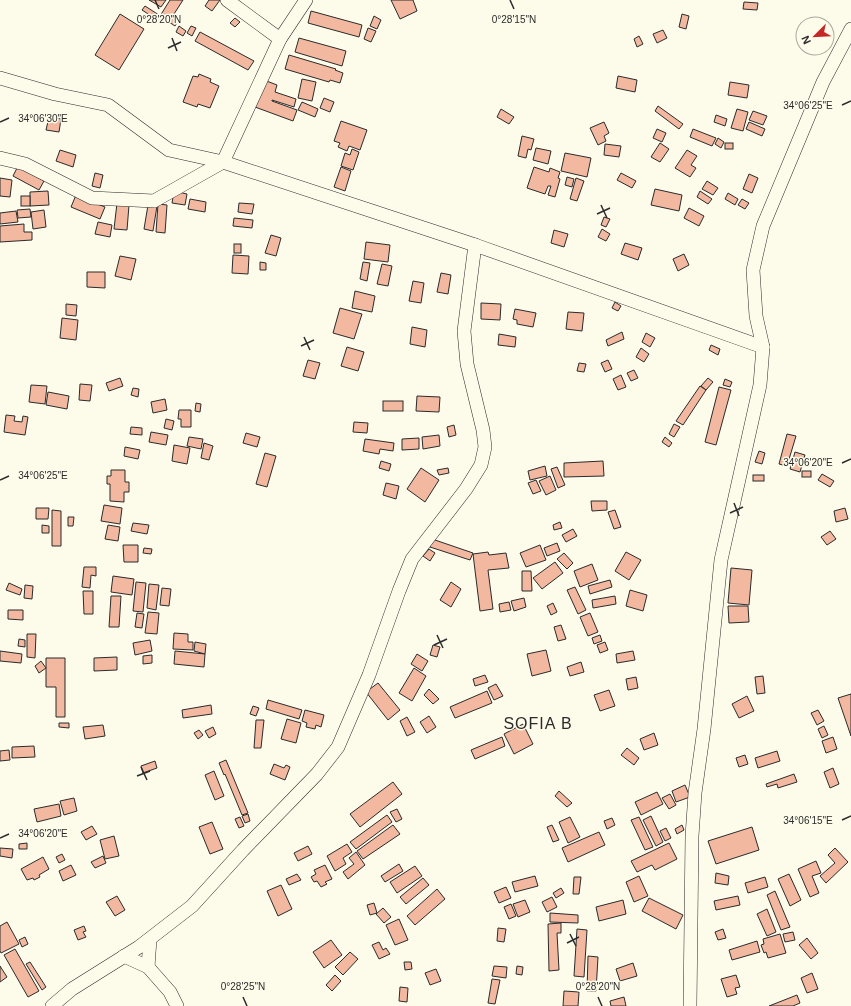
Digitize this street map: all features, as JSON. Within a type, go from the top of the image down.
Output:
[{"type":"street","points":[[227,0],[280,39]]},
{"type":"street","points":[[0,158],[25,164],[92,198],[154,201],[223,162],[280,39],[306,0]]},
{"type":"street","points":[[690,1006],[692,836],[695,793],[704,729],[721,560],[760,385],[763,348],[756,316],[753,270],[763,226],[822,82],[851,30]]},
{"type":"street","points":[[0,78],[55,94],[108,105],[169,150],[223,162],[475,245],[763,348]]},
{"type":"street","points":[[52,1006],[72,989],[150,939],[192,906],[317,774],[338,747],[369,675],[412,559],[466,489],[482,465],[485,447],[483,430],[467,364],[464,331],[475,245]]},
{"type":"street","points":[[148,967],[150,939]]},
{"type":"street","points":[[124,956],[148,967],[170,992],[177,1006]]},
{"type":"building","points":[[149,0],[166,0],[161,7]]},
{"type":"building","points":[[170,0],[183,0],[174,14],[180,18],[175,26],[160,16]]},
{"type":"building","points":[[209,0],[220,0],[212,11],[205,6]]},
{"type":"building","points":[[391,0],[413,0],[417,11],[400,19]]},
{"type":"building","points":[[744,2],[758,3],[757,10],[743,9]]},
{"type":"building","points":[[145,6],[159,15],[156,19],[142,10]]},
{"type":"building","points":[[311,11],[362,25],[359,37],[308,23]]},
{"type":"building","points":[[120,14],[144,29],[119,70],[95,55]]},
{"type":"building","points":[[682,14],[689,16],[686,29],[679,27]]},
{"type":"building","points":[[374,16],[381,20],[377,29],[370,26]]},
{"type":"building","points":[[235,18],[240,22],[235,27],[230,23]]},
{"type":"building","points":[[179,26],[186,31],[183,36],[176,32]]},
{"type":"building","points":[[191,26],[196,28],[192,36],[187,33]]},
{"type":"building","points":[[368,28],[376,31],[371,42],[364,39]]},
{"type":"building","points":[[663,30],[667,38],[657,43],[653,34]]},
{"type":"building","points":[[200,32],[254,61],[248,70],[195,41]]},
{"type":"building","points":[[639,36],[643,44],[637,47],[634,39]]},
{"type":"building","points":[[299,38],[346,51],[342,66],[295,52]]},
{"type":"building","points":[[289,55],[336,69],[335,70],[343,73],[340,83],[330,80],[329,82],[285,69]]},
{"type":"building","points":[[199,74],[211,79],[210,82],[219,86],[210,108],[198,104],[197,107],[183,102],[193,76],[198,77]]},
{"type":"building","points":[[618,76],[637,80],[635,92],[616,88]]},
{"type":"building","points":[[302,79],[316,82],[312,101],[298,98]]},
{"type":"building","points":[[264,80],[277,85],[275,92],[296,99],[294,107],[272,100],[297,110],[293,121],[255,107]]},
{"type":"building","points":[[730,82],[749,85],[747,98],[728,95]]},
{"type":"building","points":[[324,98],[334,102],[330,112],[320,108]]},
{"type":"building","points":[[302,102],[318,109],[315,117],[298,110]]},
{"type":"building","points":[[658,106],[683,124],[679,129],[655,111]]},
{"type":"building","points":[[501,109],[514,117],[509,124],[497,117]]},
{"type":"building","points":[[737,109],[748,112],[743,131],[731,128]]},
{"type":"building","points":[[753,111],[767,116],[763,125],[749,120]]},
{"type":"building","points":[[716,115],[727,119],[725,126],[714,122]]},
{"type":"building","points":[[49,117],[61,119],[59,132],[46,130]]},
{"type":"building","points":[[341,121],[367,130],[360,150],[349,146],[347,151],[338,147],[340,143],[334,141]]},
{"type":"building","points":[[604,122],[609,133],[604,136],[606,141],[598,145],[590,128]]},
{"type":"building","points":[[749,122],[765,129],[762,136],[746,129]]},
{"type":"building","points":[[657,129],[666,133],[662,142],[653,138]]},
{"type":"building","points":[[693,129],[716,138],[712,146],[690,137]]},
{"type":"building","points":[[522,136],[534,139],[531,150],[528,149],[526,158],[518,156]]},
{"type":"building","points":[[718,138],[724,142],[721,148],[715,144]]},
{"type":"building","points":[[660,143],[669,149],[660,162],[651,157]]},
{"type":"building","points":[[725,143],[733,143],[733,149],[725,149]]},
{"type":"building","points":[[605,144],[621,146],[619,157],[604,155]]},
{"type":"building","points":[[536,148],[551,151],[548,164],[533,160]]},
{"type":"building","points":[[352,149],[359,152],[353,170],[341,166],[345,153],[350,155]]},
{"type":"building","points":[[60,150],[76,155],[73,167],[56,161]]},
{"type":"building","points":[[687,150],[697,156],[691,165],[696,168],[690,177],[675,168]]},
{"type":"building","points":[[565,153],[591,158],[587,177],[561,171]]},
{"type":"building","points":[[18,166],[44,181],[39,190],[13,176]]},
{"type":"building","points":[[341,167],[351,171],[345,191],[334,187]]},
{"type":"building","points":[[534,167],[549,172],[550,168],[560,172],[558,178],[560,179],[555,197],[548,195],[551,186],[548,186],[545,194],[527,188]]},
{"type":"building","points":[[95,173],[103,175],[100,188],[92,186]]},
{"type":"building","points":[[621,173],[636,181],[632,188],[617,180]]},
{"type":"building","points":[[749,174],[758,178],[752,193],[743,189]]},
{"type":"building","points":[[567,177],[574,179],[572,187],[565,185]]},
{"type":"building","points":[[0,178],[12,180],[10,197],[0,196]]},
{"type":"building","points":[[576,178],[584,181],[577,201],[570,199]]},
{"type":"building","points":[[707,181],[718,188],[713,195],[702,189]]},
{"type":"building","points":[[655,189],[682,195],[679,211],[651,205]]},
{"type":"building","points":[[48,191],[49,205],[30,206],[30,192]]},
{"type":"building","points":[[174,191],[187,194],[185,205],[172,203]]},
{"type":"building","points":[[700,191],[712,199],[708,204],[697,197]]},
{"type":"building","points":[[728,193],[738,199],[735,205],[725,199]]},
{"type":"building","points":[[76,195],[105,207],[100,219],[71,207]]},
{"type":"building","points":[[21,196],[30,196],[30,206],[21,206]]},
{"type":"building","points":[[190,199],[206,202],[205,212],[188,209]]},
{"type":"building","points":[[742,199],[749,203],[745,209],[738,205]]},
{"type":"building","points":[[117,203],[129,205],[127,230],[114,229]]},
{"type":"building","points":[[239,203],[254,204],[252,214],[238,212]]},
{"type":"building","points":[[158,204],[167,205],[165,233],[156,232]]},
{"type":"building","points":[[148,205],[157,206],[153,231],[144,229]]},
{"type":"building","points":[[689,208],[704,216],[699,226],[684,218]]},
{"type":"building","points":[[30,209],[31,217],[18,218],[17,210]]},
{"type":"building","points":[[44,210],[46,227],[33,229],[31,212]]},
{"type":"building","points":[[16,211],[18,222],[0,224],[0,213]]},
{"type":"building","points":[[604,217],[610,219],[606,227],[601,225]]},
{"type":"building","points":[[234,218],[253,220],[252,228],[233,226]]},
{"type":"building","points":[[98,222],[112,225],[110,237],[95,234]]},
{"type":"building","points":[[24,224],[24,232],[32,232],[32,240],[0,242],[0,226]]},
{"type":"building","points":[[602,229],[610,234],[606,241],[598,237]]},
{"type":"building","points":[[554,230],[568,234],[564,247],[551,243]]},
{"type":"building","points":[[271,235],[281,238],[276,256],[265,253]]},
{"type":"building","points":[[366,242],[390,245],[388,262],[364,259]]},
{"type":"building","points":[[625,243],[642,248],[638,260],[621,254]]},
{"type":"building","points":[[234,244],[241,244],[241,253],[234,253]]},
{"type":"building","points":[[684,254],[689,265],[678,271],[673,259]]},
{"type":"building","points":[[233,255],[249,256],[248,274],[232,273]]},
{"type":"building","points":[[120,256],[136,259],[131,280],[115,276]]},
{"type":"building","points":[[260,262],[266,263],[266,270],[260,270]]},
{"type":"building","points":[[363,262],[370,263],[367,281],[360,279]]},
{"type":"building","points":[[382,264],[392,266],[388,286],[377,284]]},
{"type":"building","points":[[87,272],[105,272],[105,288],[87,287]]},
{"type":"building","points":[[441,273],[451,275],[448,294],[437,292]]},
{"type":"building","points":[[413,281],[424,283],[421,303],[409,301]]},
{"type":"building","points":[[355,291],[375,296],[372,312],[352,308]]},
{"type":"building","points":[[615,302],[621,306],[618,311],[612,308]]},
{"type":"building","points":[[481,303],[501,304],[500,320],[481,319]]},
{"type":"building","points":[[66,304],[77,305],[76,316],[66,315]]},
{"type":"building","points":[[340,308],[362,314],[354,339],[333,333]]},
{"type":"building","points":[[515,309],[536,313],[533,327],[517,324],[517,320],[513,319]]},
{"type":"building","points":[[568,312],[584,313],[582,331],[566,329]]},
{"type":"building","points":[[62,318],[78,320],[76,340],[60,338]]},
{"type":"building","points":[[412,327],[427,330],[425,347],[410,344]]},
{"type":"building","points":[[622,332],[624,339],[608,346],[606,340]]},
{"type":"building","points":[[646,333],[655,338],[650,347],[642,342]]},
{"type":"building","points":[[499,334],[516,337],[515,347],[498,345]]},
{"type":"building","points":[[711,345],[720,349],[718,355],[709,350]]},
{"type":"building","points":[[347,347],[364,352],[358,371],[341,366]]},
{"type":"building","points":[[641,348],[649,354],[644,362],[636,357]]},
{"type":"building","points":[[308,360],[320,363],[315,379],[303,376]]},
{"type":"building","points":[[608,360],[612,369],[605,372],[601,363]]},
{"type":"building","points":[[579,363],[586,364],[584,372],[577,371]]},
{"type":"building","points":[[634,370],[638,378],[631,381],[627,373]]},
{"type":"building","points":[[621,375],[626,387],[618,390],[613,379]]},
{"type":"building","points":[[120,378],[123,386],[109,391],[106,383]]},
{"type":"building","points":[[708,378],[713,382],[706,390],[701,386]]},
{"type":"building","points":[[725,379],[732,382],[730,387],[723,385]]},
{"type":"building","points":[[80,384],[92,385],[90,401],[79,400]]},
{"type":"building","points":[[31,385],[47,386],[45,404],[29,402]]},
{"type":"building","points":[[700,386],[706,390],[683,425],[676,421]]},
{"type":"building","points":[[719,387],[731,390],[716,445],[705,442]]},
{"type":"building","points":[[133,388],[139,389],[138,397],[131,395]]},
{"type":"building","points":[[48,392],[69,396],[67,409],[46,405]]},
{"type":"building","points":[[417,396],[440,397],[439,412],[416,411]]},
{"type":"building","points":[[165,399],[167,410],[153,413],[151,402]]},
{"type":"building","points":[[383,401],[403,401],[403,411],[383,411]]},
{"type":"building","points":[[196,403],[201,404],[200,412],[195,411]]},
{"type":"building","points":[[179,410],[191,410],[191,427],[181,427],[181,419],[178,419]]},
{"type":"building","points":[[6,415],[15,416],[14,421],[22,422],[23,416],[28,417],[25,435],[4,432]]},
{"type":"building","points":[[166,419],[174,421],[172,430],[164,428]]},
{"type":"building","points":[[354,422],[368,423],[367,433],[353,432]]},
{"type":"building","points":[[674,424],[680,427],[674,437],[669,434]]},
{"type":"building","points":[[454,425],[456,435],[449,437],[447,427]]},
{"type":"building","points":[[131,427],[142,428],[142,435],[130,434]]},
{"type":"building","points":[[151,432],[168,435],[166,445],[149,442]]},
{"type":"building","points":[[246,433],[260,437],[257,447],[243,443]]},
{"type":"building","points":[[787,434],[796,436],[787,466],[779,464]]},
{"type":"building","points":[[439,435],[440,446],[423,449],[422,437]]},
{"type":"building","points":[[189,437],[203,439],[201,449],[187,446]]},
{"type":"building","points":[[665,437],[672,443],[669,447],[662,442]]},
{"type":"building","points":[[419,438],[419,449],[402,450],[402,439]]},
{"type":"building","points":[[365,439],[394,443],[393,451],[380,449],[379,454],[363,451]]},
{"type":"building","points":[[204,443],[213,446],[209,460],[201,458]]},
{"type":"building","points":[[174,445],[190,448],[187,464],[172,461]]},
{"type":"building","points":[[125,447],[140,450],[138,459],[124,456]]},
{"type":"building","points":[[759,451],[765,453],[762,464],[755,462]]},
{"type":"building","points":[[795,452],[805,455],[800,472],[790,469]]},
{"type":"building","points":[[265,453],[276,456],[267,487],[256,484]]},
{"type":"building","points":[[381,461],[391,464],[389,471],[379,468]]},
{"type":"building","points":[[603,461],[604,476],[564,477],[564,463]]},
{"type":"building","points":[[545,466],[547,476],[530,480],[528,471]]},
{"type":"building","points":[[557,467],[565,485],[558,488],[551,469]]},
{"type":"building","points":[[421,468],[439,480],[425,502],[407,489]]},
{"type":"building","points":[[448,468],[449,473],[439,475],[437,470]]},
{"type":"building","points":[[111,470],[125,470],[125,482],[129,482],[129,492],[124,492],[124,502],[110,501],[110,484],[107,484],[107,476],[111,476]]},
{"type":"building","points":[[802,471],[811,471],[811,477],[802,477]]},
{"type":"building","points":[[822,474],[834,481],[830,487],[818,480]]},
{"type":"building","points":[[753,475],[764,475],[764,481],[753,481]]},
{"type":"building","points":[[550,476],[556,490],[546,495],[539,481]]},
{"type":"building","points":[[536,480],[541,491],[533,494],[528,483]]},
{"type":"building","points":[[386,483],[399,486],[396,499],[383,495]]},
{"type":"building","points":[[591,501],[607,501],[607,510],[592,511]]},
{"type":"building","points":[[104,505],[122,508],[120,524],[101,521]]},
{"type":"building","points":[[36,508],[49,508],[48,519],[36,519]]},
{"type":"building","points":[[845,508],[848,519],[836,522],[834,511]]},
{"type":"building","points":[[52,510],[61,511],[61,546],[52,546]]},
{"type":"building","points":[[615,510],[621,527],[614,529],[608,512]]},
{"type":"building","points":[[68,517],[74,517],[73,526],[68,526]]},
{"type":"building","points":[[560,522],[562,528],[554,530],[553,525]]},
{"type":"building","points":[[133,523],[149,525],[147,534],[131,531]]},
{"type":"building","points":[[42,525],[49,526],[49,533],[42,533]]},
{"type":"building","points":[[108,525],[120,527],[118,541],[105,539]]},
{"type":"building","points":[[573,529],[577,536],[566,542],[562,535]]},
{"type":"building","points":[[830,531],[836,539],[827,545],[821,537]]},
{"type":"building","points":[[432,539],[473,553],[470,560],[430,547]]},
{"type":"building","points":[[557,543],[560,551],[547,556],[544,548]]},
{"type":"building","points":[[123,545],[138,545],[138,562],[124,562]]},
{"type":"building","points":[[540,545],[546,560],[526,567],[520,553]]},
{"type":"building","points":[[144,548],[152,549],[151,554],[143,553]]},
{"type":"building","points":[[429,549],[435,553],[430,561],[423,556]]},
{"type":"building","points":[[488,552],[489,555],[506,553],[509,568],[488,570],[493,609],[480,611],[473,554]]},
{"type":"building","points":[[626,552],[641,560],[629,580],[615,571]]},
{"type":"building","points":[[564,553],[573,563],[567,569],[557,559]]},
{"type":"building","points":[[555,562],[563,573],[542,589],[533,578]]},
{"type":"building","points":[[592,564],[598,580],[580,587],[574,571]]},
{"type":"building","points":[[84,567],[96,567],[96,576],[91,575],[90,588],[82,587]]},
{"type":"building","points":[[731,568],[752,570],[749,605],[728,603]]},
{"type":"building","points":[[522,571],[531,571],[532,591],[522,591]]},
{"type":"building","points":[[113,576],[134,579],[132,595],[111,592]]},
{"type":"building","points":[[610,580],[612,587],[590,594],[588,586]]},
{"type":"building","points":[[136,582],[146,583],[143,612],[133,611]]},
{"type":"building","points":[[451,582],[461,589],[451,607],[440,600]]},
{"type":"building","points":[[9,583],[22,589],[20,595],[6,590]]},
{"type":"building","points":[[149,584],[159,585],[156,610],[147,608]]},
{"type":"building","points":[[25,585],[33,586],[32,599],[24,598]]},
{"type":"building","points":[[575,587],[586,610],[578,614],[567,590]]},
{"type":"building","points":[[162,588],[171,589],[169,606],[160,605]]},
{"type":"building","points":[[630,590],[647,595],[643,611],[626,606]]},
{"type":"building","points":[[83,591],[93,591],[93,614],[84,614]]},
{"type":"building","points":[[111,596],[121,596],[119,627],[109,627]]},
{"type":"building","points":[[615,596],[616,604],[593,608],[592,600]]},
{"type":"building","points":[[524,598],[526,607],[514,611],[511,601]]},
{"type":"building","points":[[509,602],[511,610],[500,612],[499,604]]},
{"type":"building","points":[[553,603],[557,612],[551,615],[547,606]]},
{"type":"building","points":[[728,606],[748,606],[749,622],[729,623]]},
{"type":"building","points":[[8,610],[23,610],[23,620],[8,619]]},
{"type":"building","points":[[148,612],[159,613],[157,634],[145,633]]},
{"type":"building","points":[[137,613],[144,614],[142,628],[135,627]]},
{"type":"building","points":[[590,613],[598,632],[588,636],[580,617]]},
{"type":"building","points":[[561,625],[566,639],[558,641],[554,627]]},
{"type":"building","points":[[174,633],[188,634],[188,642],[193,642],[193,650],[173,649]]},
{"type":"building","points":[[27,634],[36,634],[35,658],[27,657]]},
{"type":"building","points":[[600,635],[602,641],[594,644],[592,638]]},
{"type":"building","points":[[19,639],[25,640],[25,647],[18,646]]},
{"type":"building","points":[[150,640],[152,651],[135,655],[133,643]]},
{"type":"building","points":[[195,642],[206,644],[205,654],[194,651]]},
{"type":"building","points":[[605,642],[608,650],[600,653],[597,645]]},
{"type":"building","points":[[433,645],[440,647],[437,657],[430,655]]},
{"type":"building","points":[[546,650],[551,671],[532,676],[527,654]]},
{"type":"building","points":[[0,651],[22,654],[21,663],[0,661]]},
{"type":"building","points":[[175,651],[205,654],[204,667],[174,664]]},
{"type":"building","points":[[633,651],[635,660],[617,663],[616,654]]},
{"type":"building","points":[[417,654],[428,661],[422,671],[411,664]]},
{"type":"building","points":[[152,655],[152,663],[143,664],[143,656]]},
{"type":"building","points":[[117,657],[117,670],[94,671],[94,658]]},
{"type":"building","points":[[46,658],[65,658],[65,717],[56,717],[56,687],[46,687]]},
{"type":"building","points":[[41,661],[46,668],[39,673],[35,666]]},
{"type":"building","points":[[581,662],[584,672],[570,676],[567,667]]},
{"type":"building","points":[[414,668],[426,676],[412,701],[399,693]]},
{"type":"building","points":[[485,675],[488,682],[475,686],[473,679]]},
{"type":"building","points":[[763,676],[765,693],[757,694],[755,677]]},
{"type":"building","points":[[636,677],[638,688],[628,690],[626,679]]},
{"type":"building","points":[[378,683],[400,710],[388,720],[366,692]]},
{"type":"building","points":[[496,684],[503,696],[494,700],[488,688]]},
{"type":"building","points":[[429,689],[439,699],[433,704],[424,695]]},
{"type":"building","points":[[609,690],[615,706],[600,711],[594,695]]},
{"type":"building","points":[[487,691],[492,703],[455,718],[450,707]]},
{"type":"building","points":[[851,694],[851,736],[838,698]]},
{"type":"building","points":[[747,696],[754,711],[739,718],[732,704]]},
{"type":"building","points":[[268,700],[302,710],[299,719],[266,709]]},
{"type":"building","points":[[211,705],[212,714],[183,718],[182,710]]},
{"type":"building","points":[[253,706],[259,708],[256,716],[250,714]]},
{"type":"building","points":[[305,710],[324,715],[321,727],[316,725],[315,729],[306,727],[307,723],[302,721]]},
{"type":"building","points":[[818,710],[824,721],[817,725],[811,713]]},
{"type":"building","points":[[429,716],[436,727],[427,733],[420,722]]},
{"type":"building","points":[[407,717],[415,732],[407,736],[400,721]]},
{"type":"building","points":[[287,719],[301,723],[296,743],[281,739]]},
{"type":"building","points":[[256,720],[264,720],[261,748],[254,748]]},
{"type":"building","points":[[59,723],[69,723],[69,728],[59,727]]},
{"type":"building","points":[[523,724],[533,744],[514,754],[504,734]]},
{"type":"building","points":[[103,725],[105,736],[85,739],[83,727]]},
{"type":"building","points":[[824,726],[828,735],[822,738],[818,729]]},
{"type":"building","points":[[213,727],[216,734],[209,738],[205,731]]},
{"type":"building","points":[[199,730],[203,735],[198,739],[194,733]]},
{"type":"building","points":[[654,733],[658,745],[644,750],[640,739]]},
{"type":"building","points":[[502,737],[505,746],[475,759],[471,750]]},
{"type":"building","points":[[833,737],[837,749],[826,753],[822,741]]},
{"type":"building","points":[[34,746],[35,757],[12,758],[12,747]]},
{"type":"building","points":[[627,748],[639,758],[634,765],[621,755]]},
{"type":"building","points":[[9,750],[10,760],[0,761],[0,751]]},
{"type":"building","points":[[777,751],[780,761],[758,768],[755,758]]},
{"type":"building","points":[[745,755],[748,764],[739,767],[736,758]]},
{"type":"building","points":[[226,760],[248,813],[242,815],[219,763]]},
{"type":"building","points":[[155,761],[157,768],[143,773],[141,766]]},
{"type":"building","points":[[274,764],[284,768],[286,765],[290,767],[285,780],[270,774]]},
{"type":"building","points":[[833,768],[839,784],[830,788],[824,772]]},
{"type":"building","points":[[214,771],[224,796],[215,800],[205,775]]},
{"type":"building","points":[[794,774],[797,782],[778,788],[777,784],[767,787],[766,784]]},
{"type":"building","points":[[393,782],[402,794],[360,827],[350,814]]},
{"type":"building","points":[[685,785],[690,797],[676,802],[672,791]]},
{"type":"building","points":[[559,791],[572,803],[567,807],[555,796]]},
{"type":"building","points":[[657,792],[663,804],[641,815],[635,802]]},
{"type":"building","points":[[670,794],[676,805],[669,809],[662,798]]},
{"type":"building","points":[[74,798],[77,811],[64,815],[60,801]]},
{"type":"building","points":[[59,804],[61,816],[37,822],[34,809]]},
{"type":"building","points":[[397,809],[402,819],[396,822],[390,812]]},
{"type":"building","points":[[248,814],[250,821],[245,823],[242,816]]},
{"type":"building","points":[[387,815],[392,822],[356,849],[350,842]]},
{"type":"building","points":[[651,816],[663,842],[656,846],[643,820]]},
{"type":"building","points":[[240,817],[244,826],[239,828],[235,819]]},
{"type":"building","points":[[570,817],[580,837],[568,843],[559,822]]},
{"type":"building","points":[[639,817],[653,847],[645,850],[631,820]]},
{"type":"building","points":[[612,818],[615,825],[607,829],[604,821]]},
{"type":"building","points":[[212,822],[223,849],[210,854],[199,827]]},
{"type":"building","points":[[393,825],[400,834],[363,859],[357,851]]},
{"type":"building","points":[[552,825],[559,840],[553,842],[547,827]]},
{"type":"building","points":[[682,825],[684,830],[677,834],[675,829]]},
{"type":"building","points":[[92,826],[97,834],[86,840],[81,832]]},
{"type":"building","points":[[752,827],[759,850],[716,864],[708,841]]},
{"type":"building","points":[[666,828],[671,838],[665,841],[660,831]]},
{"type":"building","points":[[599,832],[605,845],[568,862],[562,848]]},
{"type":"building","points":[[114,836],[119,856],[105,859],[100,840]]},
{"type":"building","points":[[27,843],[27,849],[19,849],[19,844]]},
{"type":"building","points":[[669,843],[677,859],[655,870],[652,865],[637,872],[631,861]]},
{"type":"building","points":[[347,844],[352,852],[343,858],[346,864],[335,871],[327,856]]},
{"type":"building","points":[[308,846],[312,854],[298,861],[294,853]]},
{"type":"building","points":[[0,848],[13,849],[12,858],[0,856]]},
{"type":"building","points":[[835,848],[848,862],[826,883],[820,876],[835,863],[828,855]]},
{"type":"building","points":[[356,852],[365,865],[348,879],[343,872],[354,864],[349,858]]},
{"type":"building","points":[[62,854],[65,860],[59,863],[56,857]]},
{"type":"building","points":[[103,856],[106,863],[95,868],[91,862]]},
{"type":"building","points":[[43,857],[49,869],[34,880],[33,878],[27,880],[21,869]]},
{"type":"building","points":[[816,861],[821,873],[812,876],[819,893],[810,897],[798,869]]},
{"type":"building","points":[[399,864],[403,871],[385,882],[381,876]]},
{"type":"building","points":[[71,865],[76,875],[63,881],[59,871]]},
{"type":"building","points":[[325,865],[332,879],[325,882],[327,884],[321,887],[317,881],[314,882],[311,877],[316,874],[314,870]]},
{"type":"building","points":[[415,866],[422,876],[397,893],[390,882]]},
{"type":"building","points":[[716,873],[729,876],[728,885],[715,883]]},
{"type":"building","points":[[297,874],[301,880],[289,885],[286,879]]},
{"type":"building","points":[[789,874],[801,900],[790,906],[778,879]]},
{"type":"building","points":[[535,876],[538,886],[515,892],[512,882]]},
{"type":"building","points":[[639,876],[648,896],[634,902],[626,882]]},
{"type":"building","points":[[574,877],[581,877],[579,894],[573,894]]},
{"type":"building","points":[[765,877],[768,887],[748,893],[745,883]]},
{"type":"building","points":[[423,878],[429,885],[406,904],[400,897]]},
{"type":"building","points":[[281,885],[292,909],[278,916],[267,891]]},
{"type":"building","points":[[506,887],[511,898],[499,903],[494,892]]},
{"type":"building","points":[[561,888],[564,893],[556,898],[553,893]]},
{"type":"building","points":[[437,889],[445,899],[415,925],[407,916]]},
{"type":"building","points":[[775,891],[790,927],[781,930],[767,895]]},
{"type":"building","points":[[117,896],[125,910],[115,916],[106,902]]},
{"type":"building","points":[[738,896],[740,905],[716,910],[714,901]]},
{"type":"building","points":[[552,897],[557,907],[547,912],[542,902]]},
{"type":"building","points":[[649,898],[683,915],[676,929],[642,911]]},
{"type":"building","points":[[525,900],[530,912],[518,917],[513,904]]},
{"type":"building","points":[[623,900],[626,914],[599,921],[596,907]]},
{"type":"building","points":[[374,903],[377,913],[370,915],[367,905]]},
{"type":"building","points":[[511,904],[516,916],[509,919],[504,907]]},
{"type":"building","points":[[383,908],[391,917],[384,923],[376,914]]},
{"type":"building","points":[[767,909],[776,932],[767,936],[757,914]]},
{"type":"building","points":[[550,913],[578,915],[578,923],[550,922]]},
{"type":"building","points":[[399,919],[408,940],[395,945],[386,925]]},
{"type":"building","points":[[7,922],[19,944],[1,953],[0,926]]},
{"type":"building","points":[[561,923],[561,933],[557,933],[559,970],[549,971],[548,924]]},
{"type":"building","points":[[84,926],[86,931],[83,932],[86,937],[78,940],[74,930]]},
{"type":"building","points":[[498,928],[506,929],[504,942],[497,941]]},
{"type":"building","points":[[577,929],[587,930],[584,977],[574,976]]},
{"type":"building","points":[[723,929],[726,938],[718,940],[715,932]]},
{"type":"building","points":[[793,932],[795,940],[785,942],[783,934]]},
{"type":"building","points":[[780,934],[786,953],[768,958],[761,945],[764,944],[763,939]]},
{"type":"building","points":[[25,937],[28,944],[22,947],[19,940]]},
{"type":"building","points":[[807,938],[818,953],[811,959],[799,945]]},
{"type":"building","points":[[331,940],[342,955],[324,968],[313,952]]},
{"type":"building","points":[[757,941],[760,952],[732,960],[729,950]]},
{"type":"building","points":[[379,942],[383,950],[386,948],[390,954],[379,959],[372,945]]},
{"type":"building","points":[[15,949],[39,991],[28,997],[4,955]]},
{"type":"building","points":[[350,952],[358,959],[343,975],[335,967]]},
{"type":"building","points":[[588,956],[598,957],[596,991],[587,991]]},
{"type":"building","points":[[30,962],[46,987],[42,990],[26,964]]},
{"type":"building","points":[[404,962],[411,962],[412,969],[405,970]]},
{"type":"building","points":[[633,963],[637,976],[620,981],[616,969]]},
{"type":"building","points":[[0,966],[7,977],[0,982]]},
{"type":"building","points":[[494,966],[507,967],[506,978],[492,976]]},
{"type":"building","points":[[517,966],[523,967],[522,975],[516,974]]},
{"type":"building","points":[[436,969],[441,981],[430,985],[425,973]]},
{"type":"building","points":[[812,973],[818,989],[807,993],[801,978]]},
{"type":"building","points":[[335,975],[341,981],[332,991],[326,985]]},
{"type":"building","points":[[736,975],[740,987],[735,988],[737,994],[727,997],[721,979]]},
{"type":"building","points":[[492,979],[500,980],[495,1004],[488,1003]]},
{"type":"building","points":[[400,987],[408,988],[407,1002],[399,1001]]},
{"type":"building","points":[[564,991],[579,992],[578,1006],[563,1006]]},
{"type":"building","points":[[797,995],[800,1003],[793,1006],[769,1006]]},
{"type":"building","points":[[624,997],[626,1006],[611,1006],[610,1001]]},
{"type":"district","name":"SOFIA B","points":[[538,723]]}]
